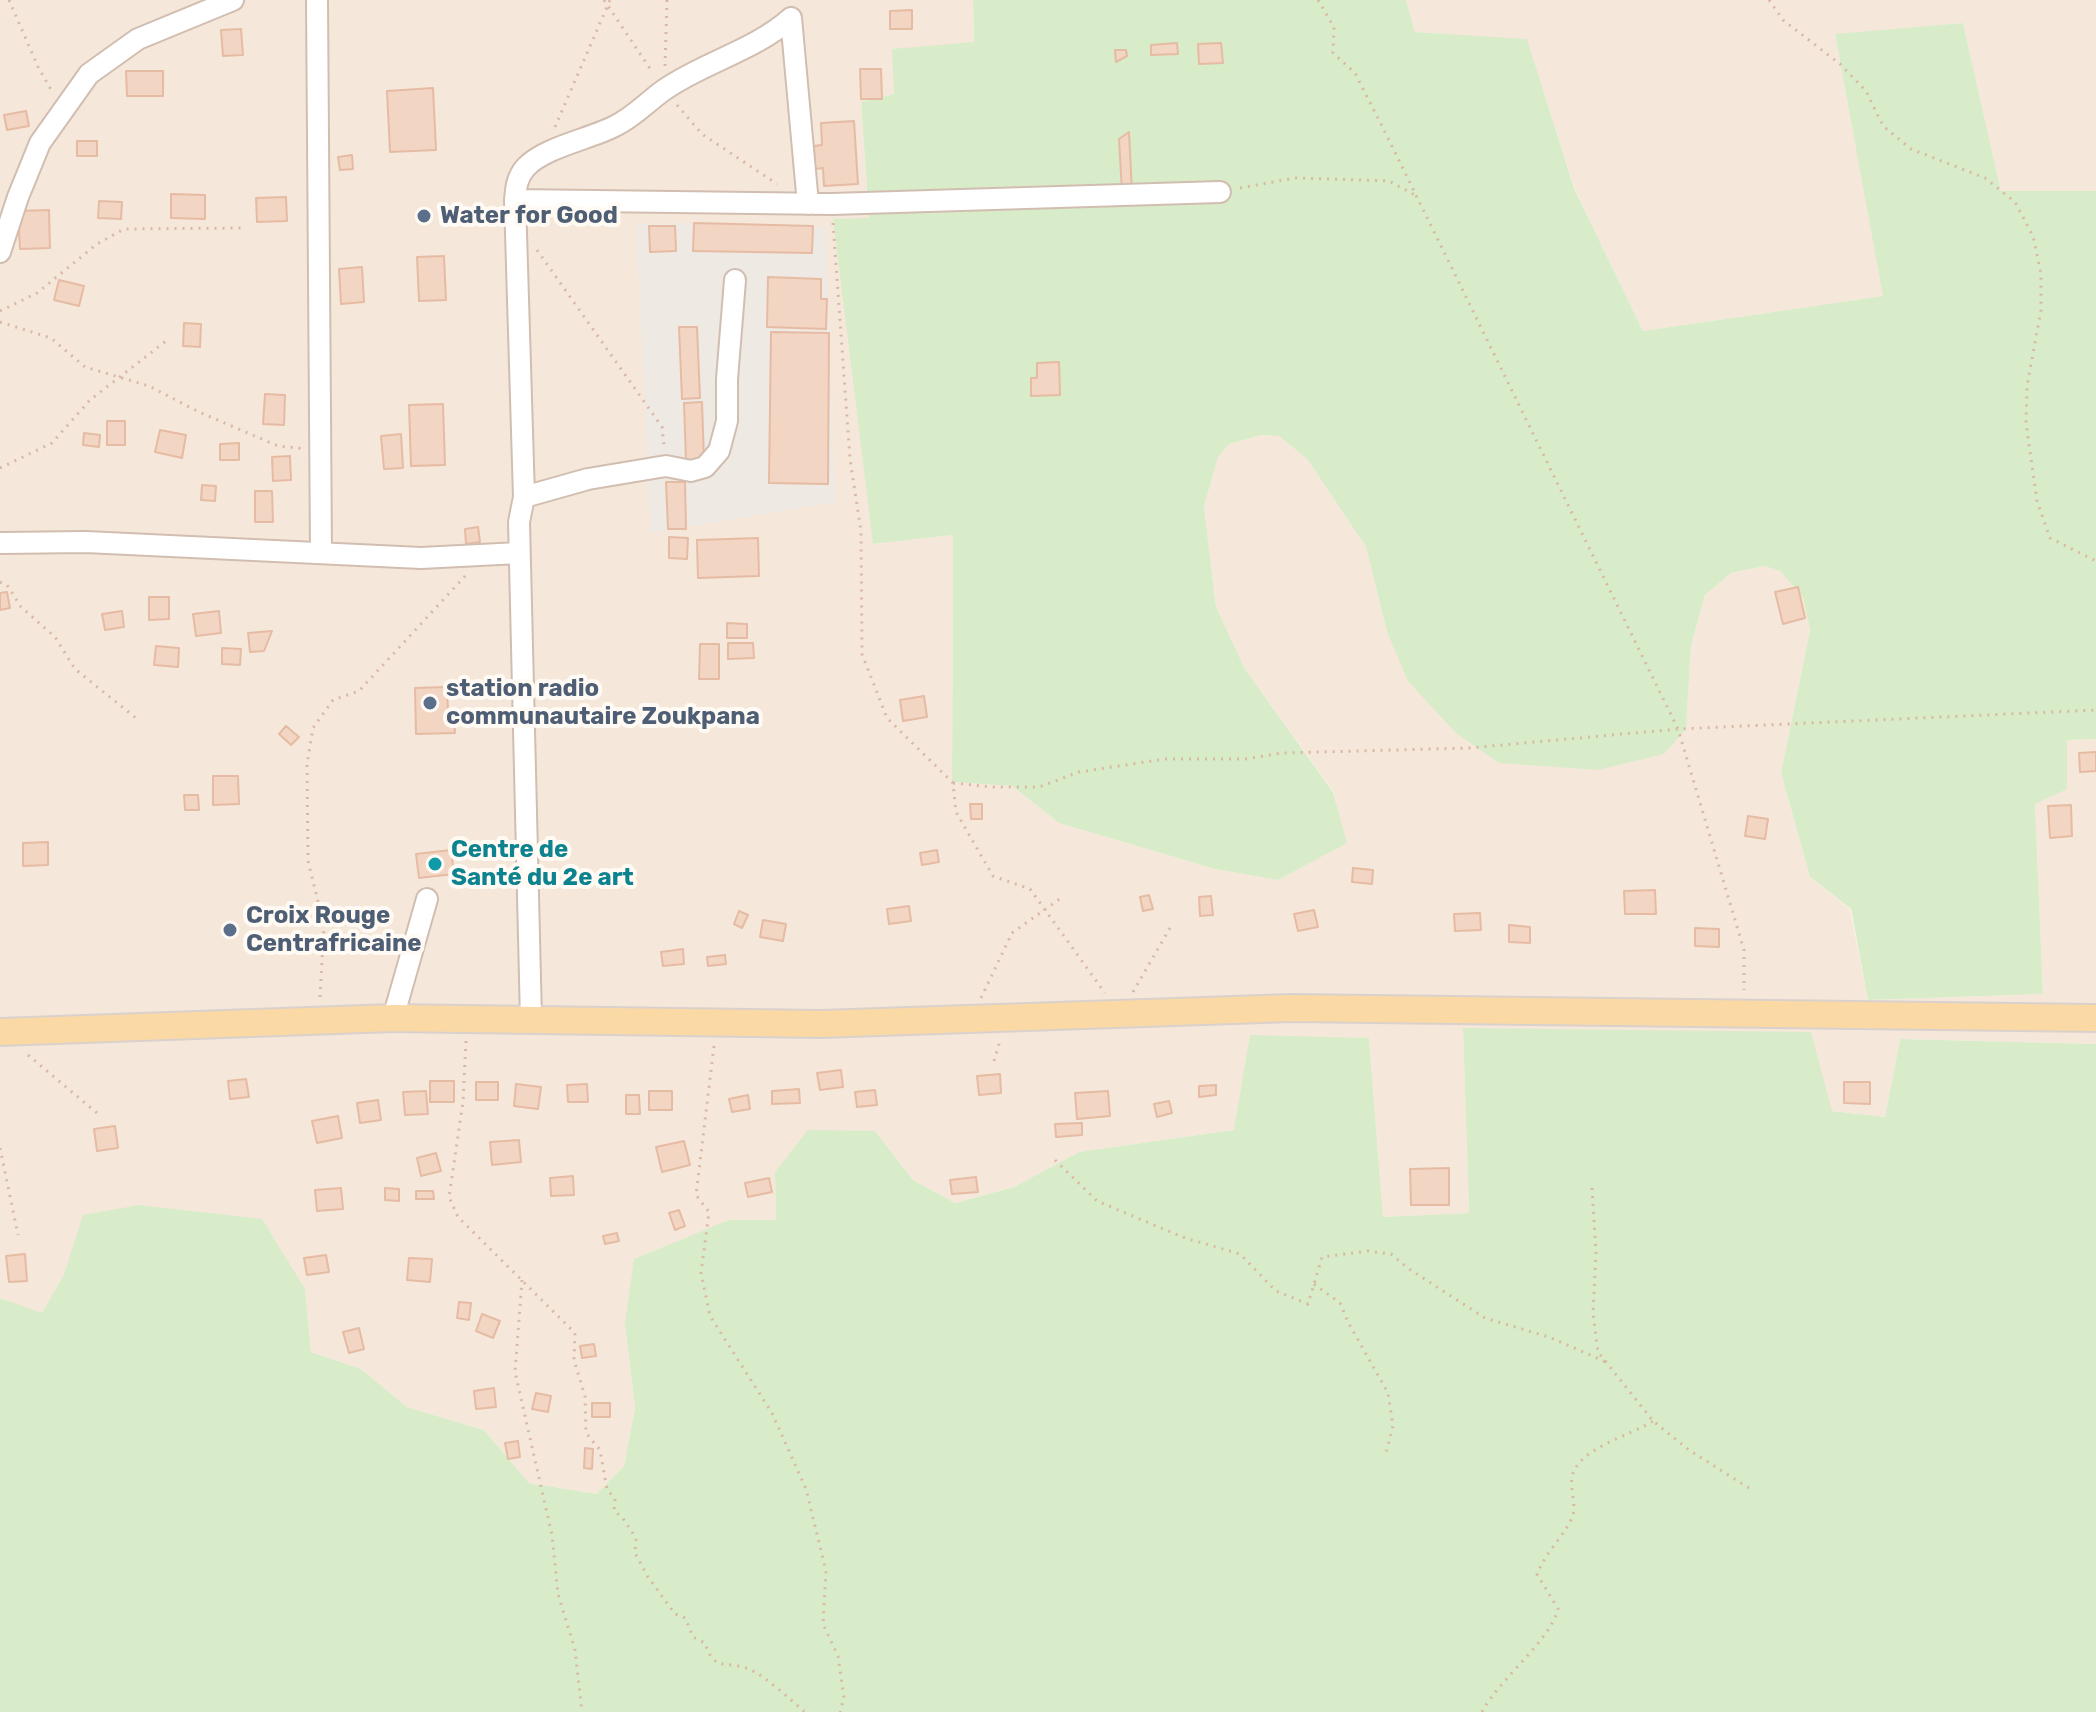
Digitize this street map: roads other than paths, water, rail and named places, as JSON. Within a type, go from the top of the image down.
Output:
[{"type":"main road","points":[[1,1032],[393,1018],[821,1024],[1292,1008],[2096,1018]]},
{"type":"street","points":[[0,252],[40,143],[89,74],[138,39],[233,0]]},
{"type":"street","points":[[317,0],[321,552]]},
{"type":"street","points":[[531,1020],[519,553],[519,522],[524,497],[516,183],[527,166],[543,156],[636,115],[665,90],[774,34],[791,18],[808,204]]},
{"type":"street","points":[[515,209],[832,204],[1220,192]]},
{"type":"street","points":[[524,497],[588,479],[666,466],[691,471],[705,467],[719,451],[727,421],[735,280]]},
{"type":"street","points":[[0,543],[86,542],[421,558],[519,553]]},
{"type":"street","points":[[393,1018],[427,899]]},
{"type":"place","name":"Water for Good","points":[[424,216]]},
{"type":"place","name":"station radio communautaire Zoukpana","points":[[430,703]]},
{"type":"place","name":"Centre de Santé du 2e art","points":[[435,864]]},
{"type":"place","name":"Croix Rouge Centrafricaine","points":[[230,930]]}]
